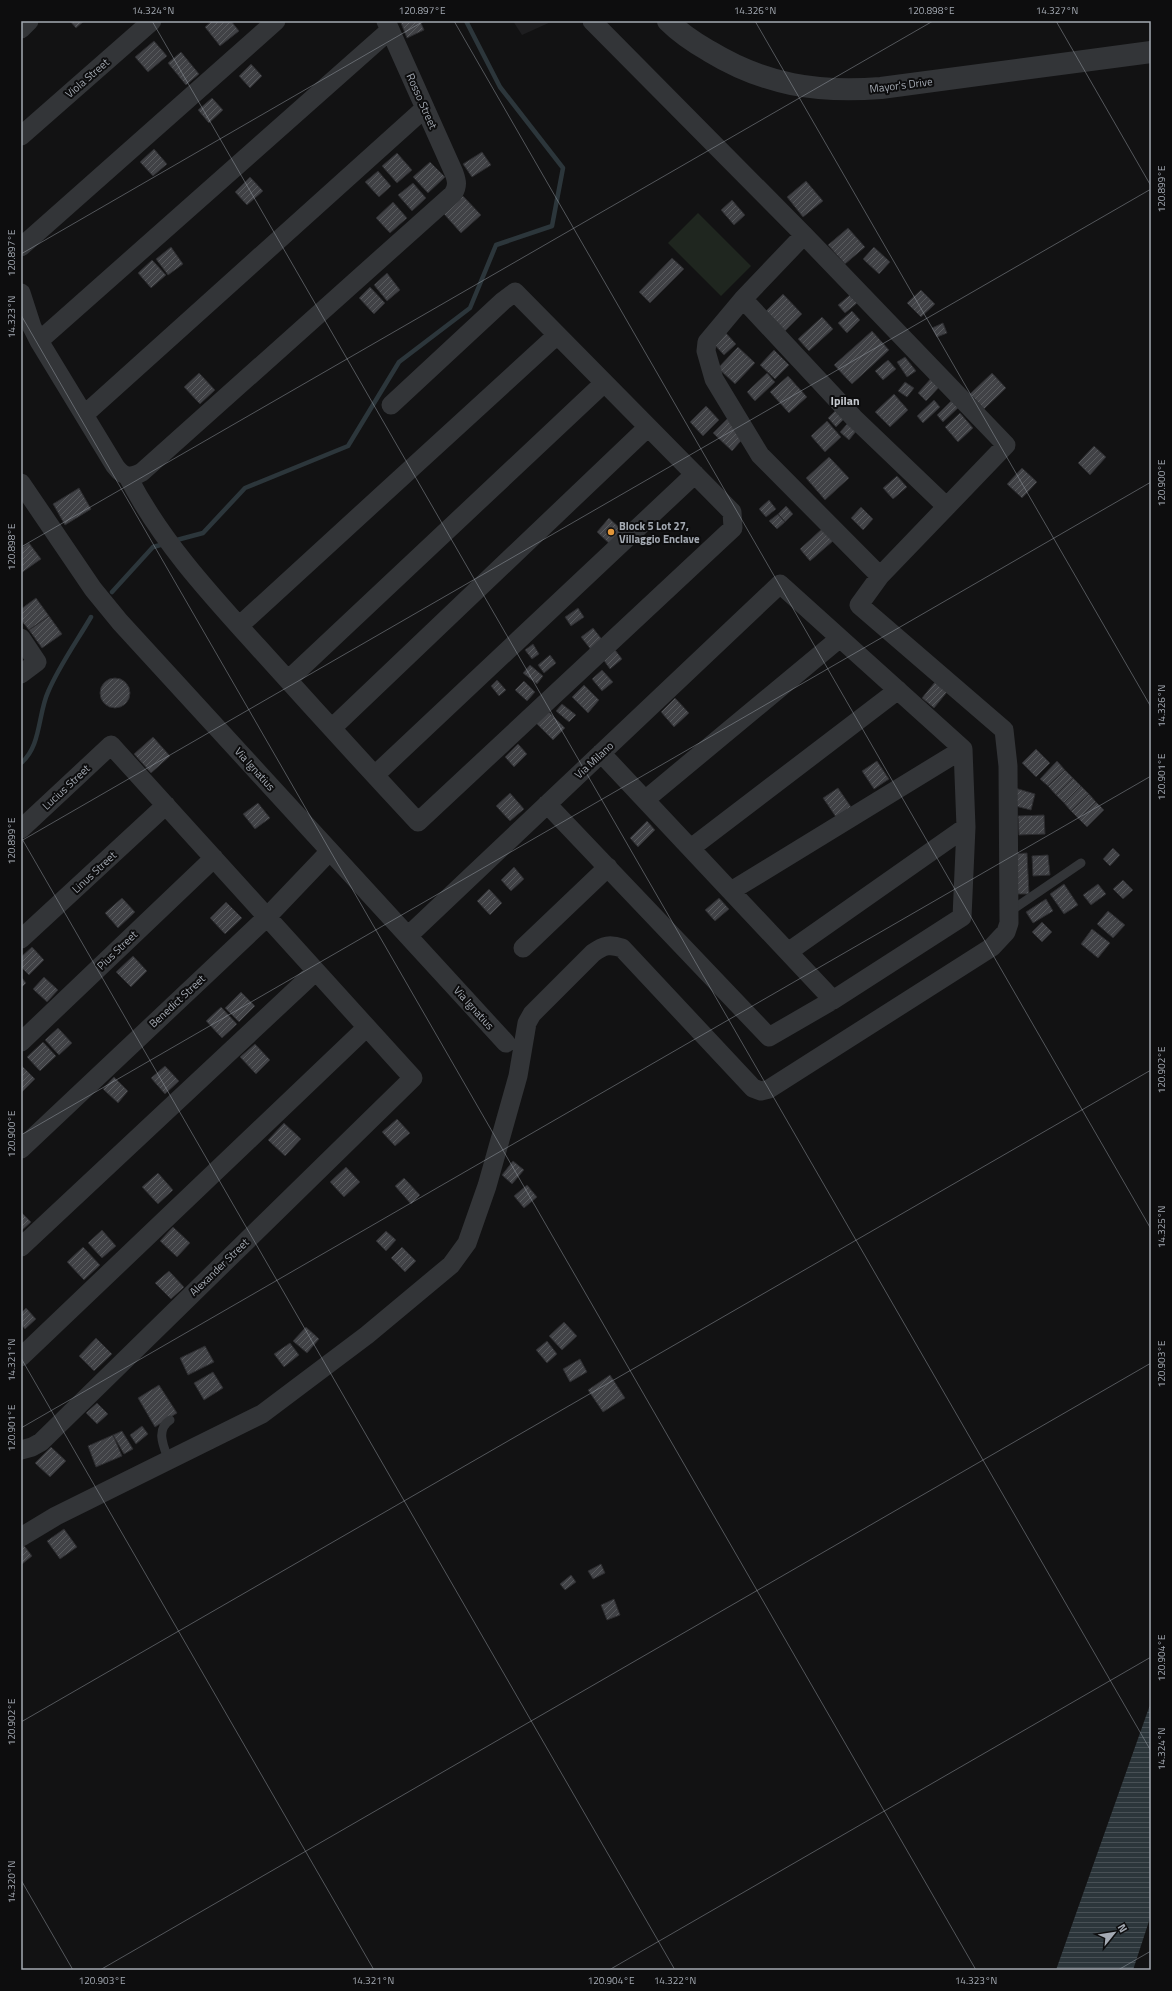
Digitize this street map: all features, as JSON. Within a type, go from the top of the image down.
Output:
[{"type":"street","points":[[21,28],[30,21]]},
{"type":"street","name":"Viola Street","points":[[21,136],[152,21]]},
{"type":"street","points":[[21,247],[276,21]]},
{"type":"street","points":[[21,1537],[56,1516],[262,1414],[367,1335],[456,1259],[467,1243],[491,1174],[518,1076],[527,1023],[532,1014],[593,953],[602,947],[611,945],[622,948],[753,1088],[762,1091],[769,1089],[992,947],[1006,932],[1009,923],[1008,766],[1004,730],[859,605],[880,576],[1006,445],[804,235],[592,21]]},
{"type":"street","name":"Mayor's Drive","points":[[668,21],[694,42],[747,72],[778,82],[815,89],[848,91],[881,88],[1151,52]]},
{"type":"street","points":[[31,333],[388,26]]},
{"type":"street","name":"Rosso Street","points":[[128,477],[135,476],[142,472],[453,194],[456,189],[457,181],[388,26]]},
{"type":"street","points":[[84,415],[425,108]]},
{"type":"street","points":[[804,235],[743,299],[707,342],[706,351],[714,379],[760,455],[880,576]]},
{"type":"street","points":[[21,293],[31,333],[115,466],[121,474],[128,477],[144,508],[177,554],[239,626],[418,822],[733,528],[732,512],[515,292],[503,301],[391,405]]},
{"type":"street","points":[[743,299],[854,418],[946,506]]},
{"type":"street","points":[[239,626],[557,335]]},
{"type":"street","points":[[288,680],[604,383]]},
{"type":"street","points":[[332,728],[648,427]]},
{"type":"street","points":[[375,776],[695,474]]},
{"type":"street","name":"Via Ignatius","points":[[21,483],[93,589],[120,622],[506,1043]]},
{"type":"street","name":"Via Milano","points":[[408,936],[780,584],[840,638]]},
{"type":"street","points":[[21,638],[37,662],[21,674]]},
{"type":"street","points":[[547,804],[769,1037],[833,1000],[962,918],[966,827],[964,749],[840,638],[645,800]]},
{"type":"street","points":[[691,848],[898,690]]},
{"type":"street","name":"Lucius Street","points":[[21,829],[111,745],[166,806]]},
{"type":"street","points":[[731,891],[964,749]]},
{"type":"street","points":[[601,753],[833,1000]]},
{"type":"street","points":[[21,1357],[367,1027],[166,806]]},
{"type":"street","name":"Linus Street","points":[[21,939],[166,806]]},
{"type":"street","points":[[788,952],[966,827]]},
{"type":"street","name":"Benedict Street","points":[[21,1149],[267,917],[330,851]]},
{"type":"street","name":"Pius Street","points":[[21,1042],[214,858]]},
{"type":"street","points":[[523,948],[608,868]]},
{"type":"street","points":[[21,1247],[316,971]]},
{"type":"street","name":"Alexander Street","points":[[21,1450],[32,1447],[41,1442],[413,1078],[367,1027]]},
{"type":"lane","points":[[1009,912],[1081,863]]},
{"type":"lane","points":[[169,1461],[161,1435],[163,1425],[170,1420]]},
{"type":"shaded area","points":[[513,21],[553,21],[522,35]]},
{"type":"shaded area","points":[[698,213],[751,266],[721,296],[668,243]]},
{"type":"shaded area","points":[[1151,1702],[1151,1915],[1133,1970],[1056,1970]]},
{"type":"building","points":[[70,21],[84,21],[76,28]]},
{"type":"building","points":[[212,21],[231,21],[239,31],[220,46],[205,27]]},
{"type":"building","points":[[405,21],[420,21],[424,30],[407,38],[401,23]]},
{"type":"building","points":[[154,41],[167,56],[148,72],[135,57]]},
{"type":"building","points":[[181,52],[199,74],[186,85],[168,63]]},
{"type":"building","points":[[251,64],[262,76],[250,88],[239,76]]},
{"type":"building","points":[[212,98],[223,110],[209,123],[198,110]]},
{"type":"building","points":[[154,149],[167,164],[153,176],[140,162]]},
{"type":"building","points":[[482,152],[491,165],[472,177],[463,164]]},
{"type":"building","points":[[397,153],[412,170],[397,183],[382,166]]},
{"type":"building","points":[[430,162],[445,177],[428,193],[413,177]]},
{"type":"building","points":[[378,171],[391,186],[379,197],[365,182]]},
{"type":"building","points":[[250,177],[263,191],[247,205],[235,192]]},
{"type":"building","points":[[806,181],[823,201],[803,217],[787,197]]},
{"type":"building","points":[[413,183],[426,198],[412,211],[398,195]]},
{"type":"building","points":[[463,196],[481,215],[461,233],[444,214]]},
{"type":"building","points":[[732,200],[745,215],[734,225],[721,210]]},
{"type":"building","points":[[393,202],[407,218],[390,233],[376,218]]},
{"type":"building","points":[[848,228],[865,247],[845,264],[828,245]]},
{"type":"building","points":[[171,247],[183,264],[168,275],[156,259]]},
{"type":"building","points":[[874,247],[890,262],[879,274],[863,259]]},
{"type":"building","points":[[672,258],[684,269],[650,303],[639,292]]},
{"type":"building","points":[[152,260],[166,275],[151,288],[138,273]]},
{"type":"building","points":[[387,273],[400,290],[387,301],[374,285]]},
{"type":"building","points":[[370,287],[385,303],[374,314],[359,298]]},
{"type":"building","points":[[921,290],[935,304],[921,317],[907,303]]},
{"type":"building","points":[[783,294],[802,314],[785,331],[766,311]]},
{"type":"building","points":[[850,295],[857,303],[845,313],[838,305]]},
{"type":"building","points":[[852,311],[860,320],[847,333],[838,323]]},
{"type":"building","points":[[822,317],[833,329],[809,351],[798,339]]},
{"type":"building","points":[[943,323],[947,333],[937,337],[932,328]]},
{"type":"building","points":[[724,331],[736,344],[724,355],[712,342]]},
{"type":"building","points":[[872,331],[889,350],[852,384],[834,365]]},
{"type":"building","points":[[738,347],[755,363],[735,384],[718,368]]},
{"type":"building","points":[[774,350],[789,365],[775,379],[760,365]]},
{"type":"building","points":[[905,357],[916,371],[907,377],[897,362]]},
{"type":"building","points":[[888,360],[896,369],[883,380],[875,371]]},
{"type":"building","points":[[199,373],[215,390],[200,404],[184,387]]},
{"type":"building","points":[[767,373],[775,382],[755,401],[747,392]]},
{"type":"building","points":[[992,373],[1006,388],[984,409],[970,394]]},
{"type":"building","points":[[788,376],[807,397],[789,413],[770,392]]},
{"type":"building","points":[[933,376],[942,384],[926,401],[918,393]]},
{"type":"building","points":[[905,382],[914,388],[907,397],[898,391]]},
{"type":"building","points":[[894,394],[908,410],[890,427],[875,412]]},
{"type":"building","points":[[954,398],[961,405],[943,422],[937,415]]},
{"type":"building","points":[[934,400],[940,407],[923,423],[917,416]]},
{"type":"building","points":[[706,406],[719,420],[703,436],[690,422]]},
{"type":"building","points":[[837,409],[845,418],[836,427],[828,418]]},
{"type":"building","points":[[960,413],[973,428],[958,442],[945,427]]},
{"type":"building","points":[[728,418],[746,435],[732,451],[713,433]]},
{"type":"building","points":[[827,421],[841,437],[825,452],[811,436]]},
{"type":"building","points":[[849,422],[857,430],[849,440],[840,432]]},
{"type":"building","points":[[1094,446],[1106,457],[1090,475],[1078,463]]},
{"type":"building","points":[[829,457],[849,478],[825,500],[806,478]]},
{"type":"building","points":[[1022,468],[1037,482],[1022,498],[1007,484]]},
{"type":"building","points":[[897,476],[907,487],[893,499],[883,488]]},
{"type":"building","points":[[79,488],[91,509],[65,525],[53,504]]},
{"type":"building","points":[[769,500],[776,509],[766,517],[759,509]]},
{"type":"building","points":[[786,506],[793,514],[785,522],[778,514]]},
{"type":"building","points":[[861,507],[873,519],[863,530],[851,518]]},
{"type":"building","points":[[778,514],[785,522],[777,529],[769,521]]},
{"type":"building","name":"Block 5 Lot 27, Villaggio Enclave","points":[[609,518],[625,533],[613,547],[597,532]]},
{"type":"building","points":[[823,528],[834,540],[810,561],[800,549]]},
{"type":"building","points":[[29,543],[41,559],[21,573],[21,548]]},
{"type":"building","points":[[36,598],[49,616],[29,630],[21,620],[21,609]]},
{"type":"building","points":[[578,608],[584,617],[571,626],[565,617]]},
{"type":"building","points":[[49,616],[62,634],[42,648],[29,630]]},
{"type":"building","points":[[593,628],[604,642],[592,651],[581,637]]},
{"type":"building","points":[[533,644],[539,654],[532,659],[525,650]]},
{"type":"building","points":[[612,646],[622,659],[610,669],[600,655]]},
{"type":"building","points":[[550,655],[556,663],[544,673],[538,665]]},
{"type":"building","points":[[530,665],[543,676],[537,684],[523,673]]},
{"type":"building","points":[[602,670],[613,682],[602,691],[592,679]]},
{"type":"building","points":[[115,678],[121,679],[129,687],[129,699],[121,707],[115,708],[109,707],[101,699],[100,693],[101,687],[109,679]]},
{"type":"building","points":[[497,680],[506,690],[499,696],[491,686]]},
{"type":"building","points":[[524,681],[535,692],[527,701],[515,690]]},
{"type":"building","points":[[935,682],[947,692],[934,708],[922,698]]},
{"type":"building","points":[[584,685],[599,700],[588,713],[572,697]]},
{"type":"building","points":[[675,698],[689,713],[674,727],[661,712]]},
{"type":"building","points":[[562,704],[576,715],[569,722],[556,711]]},
{"type":"building","points":[[545,708],[565,728],[553,740],[533,720]]},
{"type":"building","points":[[153,737],[170,756],[151,773],[134,754]]},
{"type":"building","points":[[518,744],[527,754],[514,767],[505,757]]},
{"type":"building","points":[[1036,749],[1050,763],[1036,777],[1022,763]]},
{"type":"building","points":[[877,761],[889,779],[874,789],[862,771]]},
{"type":"building","points":[[1057,761],[1065,770],[1048,786],[1040,779]]},
{"type":"building","points":[[1065,770],[1073,778],[1056,795],[1048,786]]},
{"type":"building","points":[[1073,778],[1081,786],[1064,803],[1056,795]]},
{"type":"building","points":[[1081,786],[1089,794],[1071,811],[1064,803]]},
{"type":"building","points":[[838,788],[851,807],[836,817],[823,798]]},
{"type":"building","points":[[1015,788],[1035,794],[1031,810],[1011,805]]},
{"type":"building","points":[[510,793],[524,809],[510,821],[496,806]]},
{"type":"building","points":[[1089,794],[1096,802],[1079,819],[1071,811]]},
{"type":"building","points":[[1096,802],[1104,810],[1087,827],[1079,819]]},
{"type":"building","points":[[258,803],[270,818],[255,829],[243,814]]},
{"type":"building","points":[[1044,815],[1045,834],[1019,835],[1018,816]]},
{"type":"building","points":[[647,821],[655,830],[638,847],[630,838]]},
{"type":"building","points":[[1113,848],[1120,855],[1110,866],[1103,859]]},
{"type":"building","points":[[1027,853],[1029,894],[1012,894],[1010,854]]},
{"type":"building","points":[[1048,855],[1050,875],[1033,876],[1032,856]]},
{"type":"building","points":[[514,867],[524,879],[511,891],[501,880]]},
{"type":"building","points":[[1123,880],[1133,890],[1123,899],[1113,889]]},
{"type":"building","points":[[1064,884],[1078,905],[1064,914],[1050,894]]},
{"type":"building","points":[[1098,884],[1106,894],[1091,905],[1083,895]]},
{"type":"building","points":[[489,889],[502,903],[490,915],[477,901]]},
{"type":"building","points":[[122,898],[135,912],[118,928],[105,913]]},
{"type":"building","points":[[719,898],[729,909],[715,921],[705,910]]},
{"type":"building","points":[[1046,899],[1053,911],[1033,923],[1026,912]]},
{"type":"building","points":[[226,902],[242,918],[225,934],[210,918]]},
{"type":"building","points":[[1108,911],[1125,925],[1113,938],[1097,924]]},
{"type":"building","points":[[1042,922],[1052,932],[1042,942],[1032,932]]},
{"type":"building","points":[[1092,929],[1110,943],[1098,958],[1081,944]]},
{"type":"building","points":[[32,947],[44,960],[29,975],[21,967],[21,957]]},
{"type":"building","points":[[133,956],[147,971],[131,987],[116,972]]},
{"type":"building","points":[[21,977],[26,983],[21,988]]},
{"type":"building","points":[[44,977],[58,990],[47,1002],[33,989]]},
{"type":"building","points":[[241,992],[255,1006],[239,1022],[225,1008]]},
{"type":"building","points":[[221,1007],[237,1024],[222,1038],[206,1021]]},
{"type":"building","points":[[58,1028],[72,1043],[59,1055],[45,1040]]},
{"type":"building","points":[[43,1042],[56,1056],[40,1071],[27,1057]]},
{"type":"building","points":[[255,1044],[270,1060],[256,1074],[240,1057]]},
{"type":"building","points":[[21,1065],[35,1079],[21,1093]]},
{"type":"building","points":[[165,1066],[179,1081],[165,1094],[151,1078]]},
{"type":"building","points":[[114,1077],[128,1091],[118,1103],[103,1089]]},
{"type":"building","points":[[397,1119],[410,1133],[395,1146],[382,1132]]},
{"type":"building","points":[[284,1123],[301,1139],[285,1156],[268,1140]]},
{"type":"building","points":[[513,1161],[524,1170],[512,1184],[502,1175]]},
{"type":"building","points":[[346,1167],[360,1182],[344,1197],[330,1182]]},
{"type":"building","points":[[158,1173],[173,1190],[158,1204],[142,1187]]},
{"type":"building","points":[[404,1178],[420,1195],[411,1204],[395,1186]]},
{"type":"building","points":[[527,1185],[537,1197],[524,1208],[514,1196]]},
{"type":"building","points":[[21,1212],[31,1222],[21,1231]]},
{"type":"building","points":[[173,1227],[190,1243],[177,1257],[160,1241]]},
{"type":"building","points":[[102,1230],[116,1246],[102,1258],[88,1243]]},
{"type":"building","points":[[386,1231],[396,1240],[386,1251],[376,1241]]},
{"type":"building","points":[[83,1247],[100,1265],[84,1280],[67,1262]]},
{"type":"building","points":[[402,1247],[416,1261],[405,1272],[391,1258]]},
{"type":"building","points":[[169,1271],[184,1287],[171,1299],[155,1283]]},
{"type":"building","points":[[26,1308],[36,1319],[25,1329],[21,1324],[21,1313]]},
{"type":"building","points":[[564,1322],[577,1336],[562,1350],[549,1336]]},
{"type":"building","points":[[306,1327],[319,1339],[307,1353],[293,1341]]},
{"type":"building","points":[[96,1338],[112,1354],[94,1371],[79,1356]]},
{"type":"building","points":[[547,1341],[557,1354],[547,1363],[536,1350]]},
{"type":"building","points":[[290,1343],[299,1355],[284,1367],[274,1354]]},
{"type":"building","points":[[205,1346],[214,1362],[188,1375],[180,1358]]},
{"type":"building","points":[[580,1359],[587,1372],[570,1382],[563,1369]]},
{"type":"building","points":[[213,1372],[223,1388],[204,1400],[194,1383]]},
{"type":"building","points":[[610,1375],[625,1398],[603,1412],[588,1390]]},
{"type":"building","points":[[159,1385],[177,1413],[155,1427],[138,1398]]},
{"type":"building","points":[[97,1403],[108,1414],[97,1424],[86,1413]]},
{"type":"building","points":[[142,1426],[148,1434],[136,1444],[130,1435]]},
{"type":"building","points":[[122,1431],[133,1449],[124,1454],[113,1435]]},
{"type":"building","points":[[113,1435],[122,1456],[96,1467],[88,1446]]},
{"type":"building","points":[[51,1447],[66,1461],[50,1477],[35,1463]]},
{"type":"building","points":[[64,1529],[77,1547],[60,1559],[47,1541]]},
{"type":"building","points":[[22,1543],[32,1556],[22,1564],[21,1544]]},
{"type":"building","points":[[601,1564],[605,1573],[593,1579],[588,1571]]},
{"type":"building","points":[[571,1575],[576,1582],[565,1590],[560,1584]]},
{"type":"building","points":[[614,1599],[620,1615],[607,1620],[601,1605]]},
{"type":"waterway","points":[[173,541],[203,533],[245,488],[348,446],[399,362],[470,308],[496,245],[552,226],[563,168],[500,87],[466,21]]},
{"type":"waterway","points":[[112,592],[153,547],[164,544]]},
{"type":"waterway","points":[[21,763],[27,756],[36,739],[45,701],[52,682],[91,617]]},
{"type":"place","name":"Block 5 Lot 27, Villaggio Enclave","points":[[611,532]]},
{"type":"district","name":"Ipilan","points":[[845,400]]}]
